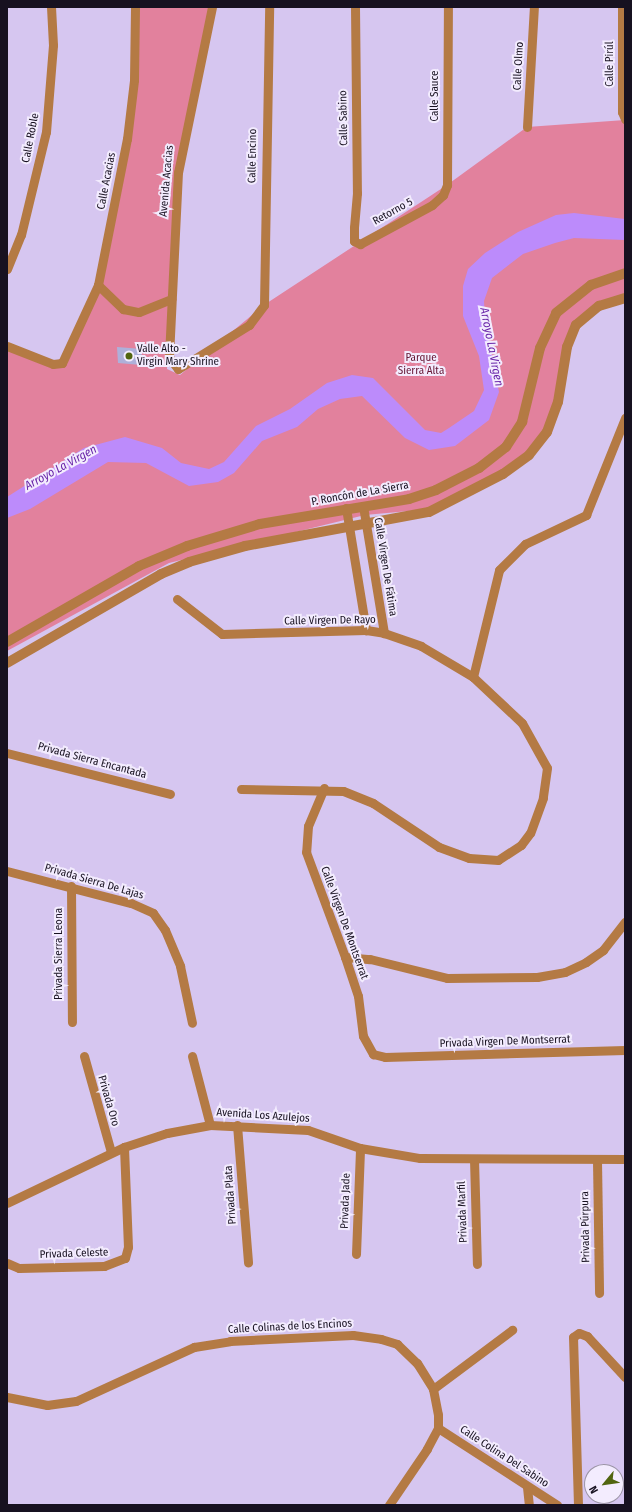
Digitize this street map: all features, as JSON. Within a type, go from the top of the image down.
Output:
[{"type":"street","name":"Calle Roble","points":[[7,269],[21,235],[46,132],[53,45],[51,7]]},
{"type":"street","points":[[135,10],[144,7]]},
{"type":"street","name":"Calle Encino","points":[[169,357],[174,367],[182,368],[249,325],[264,305],[269,7]]},
{"type":"street","name":"Calle Sabino","points":[[354,228],[357,193],[355,7]]},
{"type":"street","name":"Calle Sauce","points":[[447,185],[448,7]]},
{"type":"street","name":"Calle Olmo","points":[[527,127],[534,7]]},
{"type":"street","name":"Calle Pirúl","points":[[622,7],[622,112],[625,119]]},
{"type":"street","name":"Avenida Acacias","points":[[169,357],[178,172],[211,8]]},
{"type":"street","name":"Calle Acacias","points":[[7,346],[53,364],[62,363],[68,353],[98,285],[127,139],[135,10]]},
{"type":"street","name":"Retorno 5","points":[[354,228],[354,241],[360,244],[432,204],[443,195],[447,185]]},
{"type":"street","name":"P. Roncón de La Sierra","points":[[7,642],[140,566],[194,544],[246,527],[363,506],[436,490],[479,468],[506,447],[528,409],[540,348],[556,312],[591,285],[625,273]]},
{"type":"street","points":[[98,285],[123,309],[134,311],[154,308],[171,299]]},
{"type":"street","points":[[7,663],[161,574],[189,562],[245,546],[366,524],[442,508],[529,455],[553,416],[567,347],[576,325],[599,306],[625,298]]},
{"type":"street","points":[[473,677],[500,570],[525,544],[586,515],[625,418]]},
{"type":"street","name":"Calle Virgen De Fátima","points":[[363,506],[384,633]]},
{"type":"street","points":[[346,508],[366,630]]},
{"type":"street","name":"Calle Virgen De Rayo","points":[[177,599],[222,634],[366,630],[384,633],[421,646],[473,677],[522,723],[547,768],[543,798],[530,833],[508,855],[485,861],[439,847],[373,803],[324,788],[241,789]]},
{"type":"street","points":[[51,616],[61,633]]},
{"type":"street","name":"Privada Sierra Encantada","points":[[7,753],[170,794]]},
{"type":"street","name":"Calle Virgen De Montserrat","points":[[324,788],[308,826],[306,852],[358,996],[365,1042],[373,1054],[385,1057]]},
{"type":"street","name":"Privada Sierra De Lajas","points":[[7,871],[71,886],[132,903],[153,914],[165,930],[180,966],[192,1023]]},
{"type":"street","name":"Privada Sierra Leona","points":[[71,886],[72,1022]]},
{"type":"street","points":[[345,957],[370,958],[447,978],[537,977],[565,972],[586,962],[603,950],[625,922]]},
{"type":"street","name":"Privada Virgen De Montserrat","points":[[385,1057],[625,1050]]},
{"type":"street","name":"Privada Oro","points":[[84,1056],[111,1152]]},
{"type":"street","points":[[192,1056],[210,1125]]},
{"type":"street","name":"Avenida Los Azulejos","points":[[7,1203],[124,1146],[167,1132],[210,1125],[237,1125],[308,1130],[360,1148],[420,1158],[625,1159]]},
{"type":"street","name":"Privada Plata","points":[[237,1125],[248,1263]]},
{"type":"street","name":"Privada Celeste","points":[[7,1263],[19,1268],[104,1266],[125,1258],[128,1247],[124,1146]]},
{"type":"street","name":"Privada Jade","points":[[356,1254],[360,1148]]},
{"type":"street","name":"Privada Marfil","points":[[474,1159],[477,1264]]},
{"type":"street","name":"Privada Púrpura","points":[[597,1160],[598,1293]]},
{"type":"street","points":[[7,1194],[7,1206]]},
{"type":"street","points":[[433,1389],[512,1330]]},
{"type":"street","points":[[578,1505],[573,1336],[579,1333],[587,1336],[625,1377]]},
{"type":"street","name":"Calle Colinas de los Encinos","points":[[7,1397],[58,1406],[92,1395],[194,1347],[230,1341],[353,1335],[397,1344],[417,1362],[433,1389],[438,1428]]},
{"type":"street","points":[[389,1505],[438,1428]]},
{"type":"street","name":"Calle Colina Del Sabino","points":[[438,1428],[556,1505]]},
{"type":"street","points":[[527,1487],[529,1505]]},
{"type":"green space","name":"Parque Sierra Alta","points":[[135,7],[212,7],[178,172],[167,369],[180,375],[264,305],[447,185],[527,127],[625,120],[625,300],[609,302],[572,334],[553,416],[529,455],[442,508],[365,515],[169,563],[7,651],[7,344],[53,364],[68,353],[98,285],[127,139]]},
{"type":"water","name":"Arroyo La Virgen","points":[[574,213],[625,219],[625,240],[574,238],[555,243],[523,254],[492,278],[484,301],[485,319],[499,392],[489,420],[455,446],[429,450],[405,438],[362,396],[340,399],[318,409],[297,427],[262,441],[234,473],[218,482],[189,486],[146,463],[108,462],[30,509],[7,518],[7,497],[84,448],[125,437],[162,448],[181,463],[209,469],[224,462],[256,426],[290,409],[327,383],[352,375],[373,378],[425,430],[441,433],[474,411],[484,390],[479,356],[463,316],[463,286],[468,269],[485,253],[518,232],[556,215]]},
{"type":"building","name":"Valle Alto - Virgin Mary Shrine","points":[[117,347],[142,349],[141,365],[118,363]]},
{"type":"place","name":"Valle Alto - Virgin Mary Shrine","points":[[129,356]]}]
